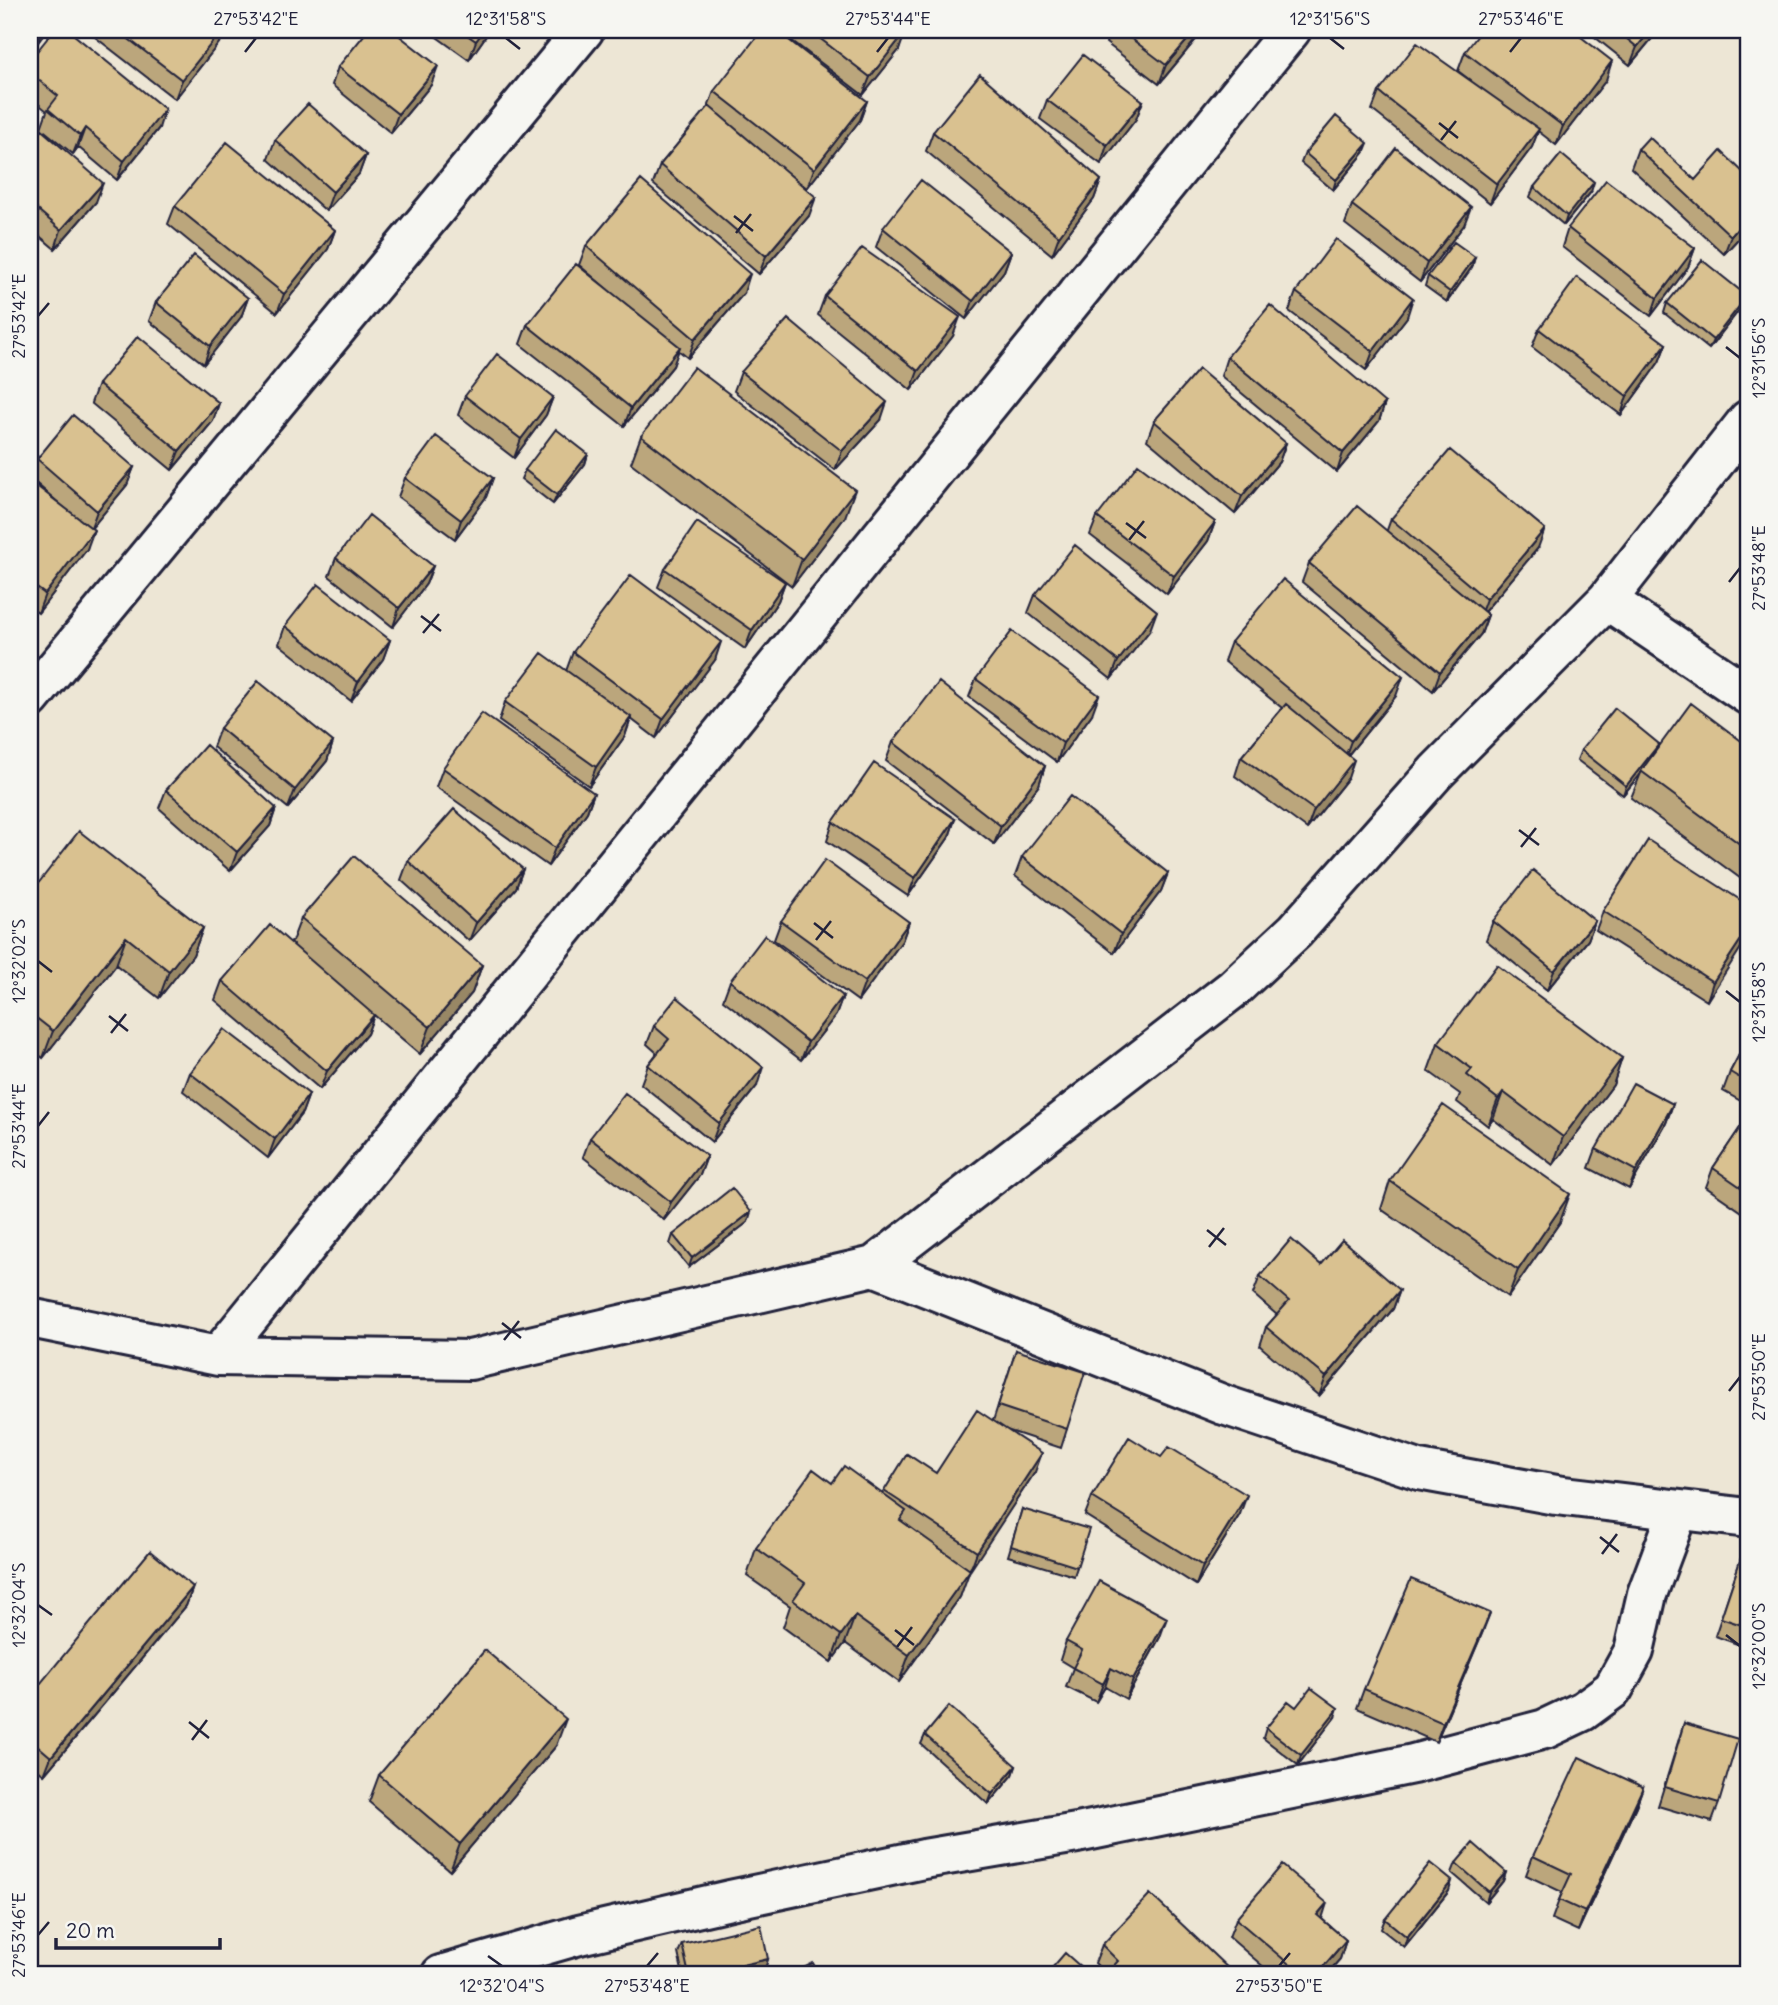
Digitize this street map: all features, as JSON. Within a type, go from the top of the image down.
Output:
[{"type":"street","points":[[30,699],[584,30]]},
{"type":"street","points":[[218,1356],[1291,30]]},
{"type":"street","points":[[30,1318],[218,1356],[470,1360],[874,1266],[1234,988],[1295,931],[1436,772],[1607,600],[1748,420]]},
{"type":"street","points":[[1607,600],[1748,695]]},
{"type":"street","points":[[874,1266],[1224,1405],[1419,1470],[1556,1495],[1748,1518]]},
{"type":"street","points":[[441,1975],[579,1935],[730,1900],[1400,1767],[1545,1728],[1583,1711],[1613,1689],[1634,1651],[1647,1594],[1678,1511]]},
{"type":"building","points":[[54,30],[68,30],[165,109],[124,161],[85,128],[80,136],[48,109],[58,96],[30,73],[30,60]]},
{"type":"building","points":[[117,30],[222,30],[182,80]]},
{"type":"building","points":[[368,30],[392,30],[438,66],[398,114],[338,67]]},
{"type":"building","points":[[460,30],[484,30],[476,41]]},
{"type":"building","points":[[762,30],[776,30],[867,101],[814,169],[714,91]]},
{"type":"building","points":[[809,30],[904,30],[906,31],[870,77]]},
{"type":"building","points":[[1120,30],[1196,30],[1166,65]]},
{"type":"building","points":[[1482,30],[1572,30],[1612,61],[1563,126],[1465,52]]},
{"type":"building","points":[[1616,30],[1651,30],[1637,47]]},
{"type":"building","points":[[1417,43],[1539,129],[1497,184],[1379,92]]},
{"type":"building","points":[[1083,55],[1143,101],[1107,145],[1047,100]]},
{"type":"building","points":[[980,74],[1101,180],[1059,236],[933,132]]},
{"type":"building","points":[[308,104],[366,155],[333,192],[275,140]]},
{"type":"building","points":[[709,106],[816,197],[766,256],[660,165]]},
{"type":"building","points":[[1336,116],[1368,143],[1336,180],[1305,153]]},
{"type":"building","points":[[30,120],[103,183],[61,230],[30,203]]},
{"type":"building","points":[[1649,137],[1695,180],[1721,151],[1748,177],[1748,217],[1731,236],[1638,149]]},
{"type":"building","points":[[227,142],[335,230],[284,294],[175,206]]},
{"type":"building","points":[[1396,148],[1471,207],[1427,263],[1352,205]]},
{"type":"building","points":[[1561,154],[1594,182],[1567,216],[1534,187]]},
{"type":"building","points":[[641,180],[750,274],[695,339],[586,246]]},
{"type":"building","points":[[921,180],[1011,252],[973,301],[883,228]]},
{"type":"building","points":[[1606,180],[1695,248],[1657,298],[1568,228]]},
{"type":"building","points":[[1336,239],[1413,298],[1373,351],[1296,292]]},
{"type":"building","points":[[1454,242],[1475,257],[1450,292],[1428,276]]},
{"type":"building","points":[[862,248],[960,317],[918,371],[825,296]]},
{"type":"building","points":[[194,255],[248,298],[210,346],[156,302]]},
{"type":"building","points":[[1702,260],[1747,296],[1713,340],[1667,303]]},
{"type":"building","points":[[576,264],[680,347],[631,408],[527,325]]},
{"type":"building","points":[[1577,277],[1666,344],[1627,396],[1539,329]]},
{"type":"building","points":[[1270,305],[1385,403],[1343,453],[1227,357]]},
{"type":"building","points":[[788,319],[887,402],[842,451],[741,372]]},
{"type":"building","points":[[138,336],[219,403],[179,451],[98,384]]},
{"type":"building","points":[[497,354],[553,397],[521,439],[465,396]]},
{"type":"building","points":[[694,367],[855,490],[802,559],[641,436]]},
{"type":"building","points":[[1199,369],[1286,443],[1242,496],[1154,421]]},
{"type":"building","points":[[73,415],[134,467],[97,511],[37,459]]},
{"type":"building","points":[[556,429],[588,454],[557,495],[525,470]]},
{"type":"building","points":[[436,436],[493,478],[461,520],[405,478]]},
{"type":"building","points":[[1450,450],[1545,529],[1486,599],[1391,519]]},
{"type":"building","points":[[1138,464],[1215,522],[1174,576],[1097,517]]},
{"type":"building","points":[[30,481],[94,530],[45,594],[30,583]]},
{"type":"building","points":[[1357,506],[1488,615],[1440,672],[1309,563]]},
{"type":"building","points":[[369,515],[433,566],[399,608],[336,558]]},
{"type":"building","points":[[697,522],[785,582],[752,630],[665,569]]},
{"type":"building","points":[[1075,545],[1157,611],[1118,661],[1035,595]]},
{"type":"building","points":[[631,575],[721,642],[663,719],[573,652]]},
{"type":"building","points":[[1283,579],[1403,677],[1351,741],[1231,642]]},
{"type":"building","points":[[318,584],[390,640],[358,682],[285,626]]},
{"type":"building","points":[[1012,631],[1099,695],[1063,743],[976,679]]},
{"type":"building","points":[[542,653],[631,717],[596,767],[505,702]]},
{"type":"building","points":[[258,681],[333,742],[295,790],[220,728]]},
{"type":"building","points":[[939,682],[1045,766],[1001,826],[893,742]]},
{"type":"building","points":[[1691,703],[1748,746],[1748,850],[1641,771]]},
{"type":"building","points":[[1286,704],[1354,760],[1314,810],[1241,757]]},
{"type":"building","points":[[1615,708],[1659,744],[1626,786],[1581,750]]},
{"type":"building","points":[[482,713],[594,793],[555,848],[443,768]]},
{"type":"building","points":[[206,745],[276,808],[237,852],[166,790]]},
{"type":"building","points":[[874,763],[955,819],[915,878],[833,822]]},
{"type":"building","points":[[1070,796],[1168,873],[1121,934],[1022,857]]},
{"type":"building","points":[[454,809],[523,869],[476,923],[408,861]]},
{"type":"building","points":[[79,831],[203,928],[169,971],[126,937],[53,1031],[30,1013],[30,894]]},
{"type":"building","points":[[1648,840],[1748,905],[1748,929],[1713,982],[1603,911]]},
{"type":"building","points":[[354,856],[482,965],[430,1027],[301,918]]},
{"type":"building","points":[[825,860],[909,922],[865,982],[781,921]]},
{"type":"building","points":[[1533,870],[1595,921],[1554,971],[1493,921]]},
{"type":"building","points":[[270,925],[374,1015],[327,1071],[222,981]]},
{"type":"building","points":[[765,935],[843,996],[808,1042],[730,981]]},
{"type":"building","points":[[1497,965],[1622,1058],[1563,1137],[1503,1092],[1498,1099],[1467,1075],[1472,1069],[1438,1043]]},
{"type":"building","points":[[677,997],[763,1067],[719,1123],[648,1065],[669,1039],[654,1026]]},
{"type":"building","points":[[224,1029],[309,1094],[275,1139],[190,1073]]},
{"type":"building","points":[[1748,1038],[1748,1083],[1730,1072]]},
{"type":"building","points":[[1633,1083],[1673,1104],[1636,1171],[1596,1149]]},
{"type":"building","points":[[625,1093],[707,1156],[671,1202],[590,1138]]},
{"type":"building","points":[[1443,1105],[1570,1194],[1518,1270],[1390,1181]]},
{"type":"building","points":[[1748,1116],[1748,1192],[1713,1168]]},
{"type":"building","points":[[732,1188],[751,1212],[692,1258],[673,1235]]},
{"type":"building","points":[[1291,1239],[1321,1265],[1342,1240],[1400,1290],[1326,1377],[1266,1327],[1289,1301],[1260,1276]]},
{"type":"building","points":[[1016,1350],[1085,1372],[1067,1429],[998,1406]]},
{"type":"building","points":[[977,1410],[1042,1453],[977,1552],[884,1491],[907,1454],[936,1473]]},
{"type":"building","points":[[1129,1437],[1161,1457],[1169,1447],[1247,1495],[1203,1566],[1092,1497]]},
{"type":"building","points":[[844,1466],[906,1511],[900,1520],[970,1570],[909,1655],[855,1616],[841,1635],[793,1600],[805,1583],[756,1548],[813,1469],[832,1483]]},
{"type":"building","points":[[1022,1509],[1089,1529],[1077,1567],[1011,1546]]},
{"type":"building","points":[[150,1551],[193,1587],[51,1757],[30,1739],[30,1696]]},
{"type":"building","points":[[1742,1555],[1748,1557],[1748,1627],[1721,1618]]},
{"type":"building","points":[[1411,1579],[1490,1613],[1443,1723],[1364,1689]]},
{"type":"building","points":[[1099,1581],[1167,1618],[1133,1680],[1111,1668],[1103,1684],[1073,1668],[1082,1650],[1066,1641]]},
{"type":"building","points":[[485,1650],[566,1719],[460,1844],[379,1775]]},
{"type":"building","points":[[1311,1688],[1338,1708],[1301,1755],[1266,1728],[1288,1701],[1296,1707]]},
{"type":"building","points":[[949,1706],[1016,1766],[992,1794],[925,1735]]},
{"type":"building","points":[[1684,1723],[1738,1739],[1719,1803],[1665,1787]]},
{"type":"building","points":[[1579,1757],[1643,1787],[1585,1912],[1559,1900],[1571,1874],[1533,1856]]},
{"type":"building","points":[[1473,1843],[1506,1872],[1489,1892],[1456,1863]]},
{"type":"building","points":[[1430,1863],[1452,1881],[1407,1937],[1385,1919]]},
{"type":"building","points":[[1282,1865],[1327,1903],[1317,1915],[1346,1940],[1316,1975],[1302,1975],[1236,1919]]},
{"type":"building","points":[[1150,1894],[1234,1975],[1112,1975],[1108,1972],[1118,1961],[1102,1945]]},
{"type":"building","points":[[761,1925],[768,1959],[689,1975],[682,1944]]},
{"type":"building","points":[[1065,1953],[1090,1975],[1046,1975]]},
{"type":"building","points":[[813,1963],[819,1975],[790,1975]]}]
